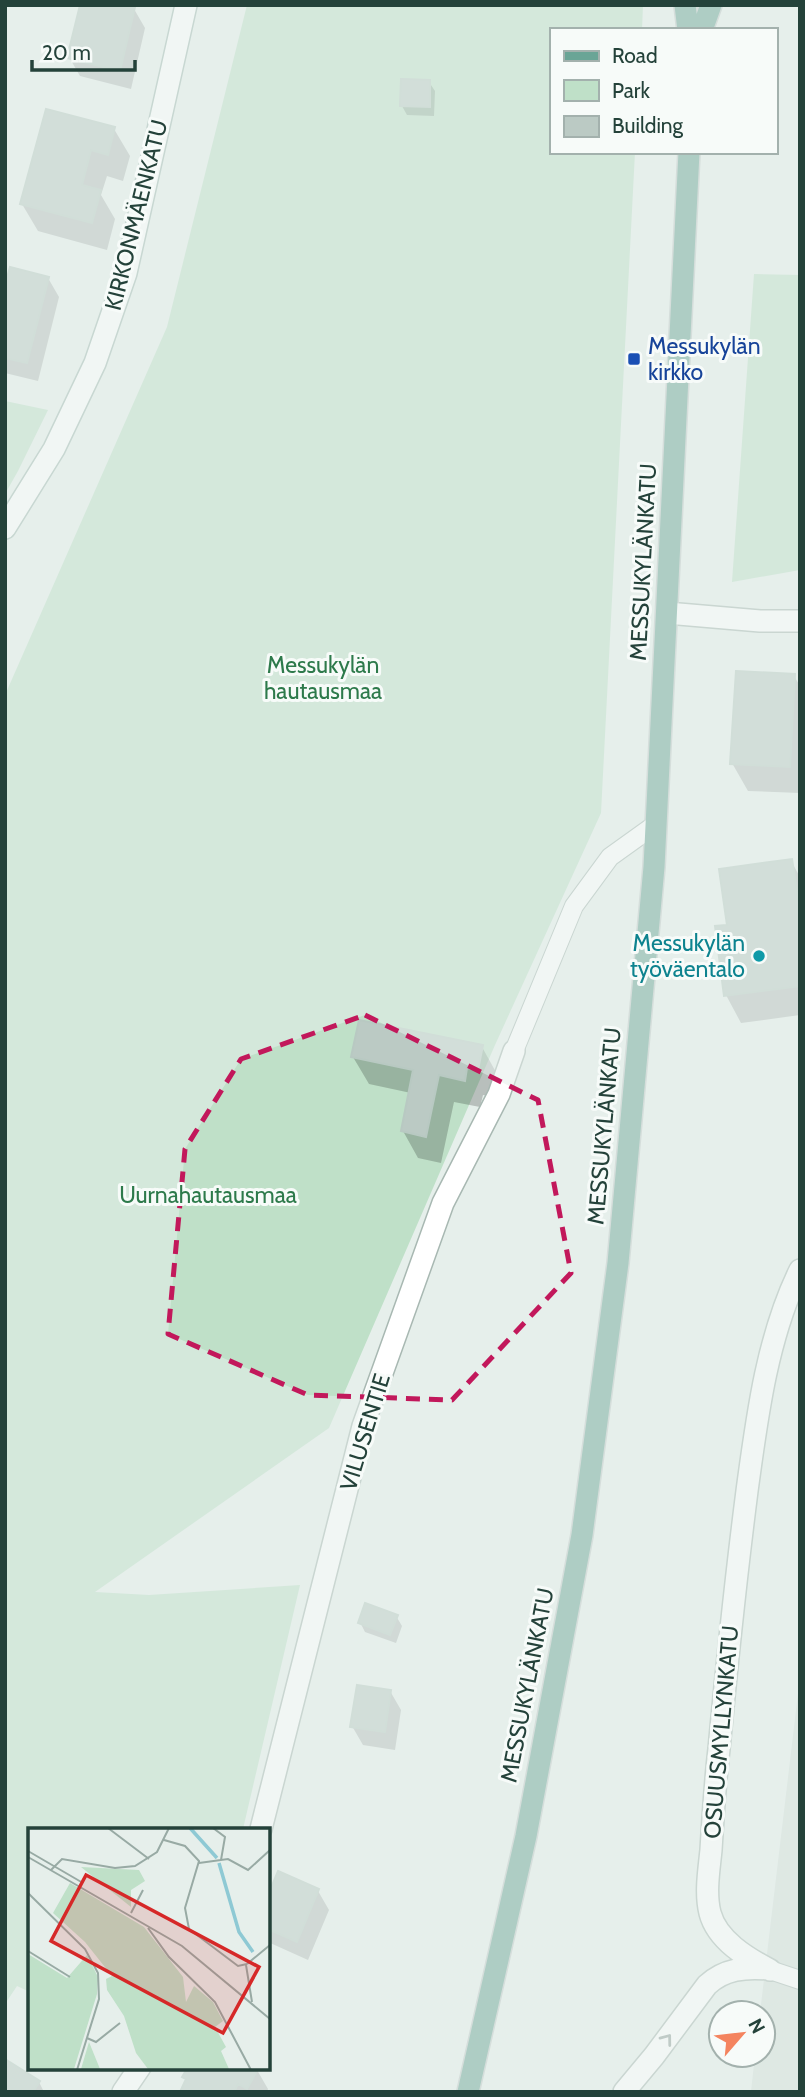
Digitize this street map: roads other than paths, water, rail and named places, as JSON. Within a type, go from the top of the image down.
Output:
[{"type":"main road","points":[[685,5],[688,28]]},
{"type":"main road","points":[[703,28],[711,5]]},
{"type":"main road","name":"MESSUKYLÄNKATU","points":[[468,2092],[526,1836],[582,1535],[618,1263],[654,867],[689,154]]},
{"type":"street","name":"KIRKONMÄENKATU","points":[[5,528],[54,449],[95,363],[113,312],[126,273],[186,5]]},
{"type":"street","points":[[667,613],[761,621],[800,621]]},
{"type":"street","name":"VILUSENTIE","points":[[261,1828],[363,1426],[443,1203],[499,1094],[514,1051]]},
{"type":"street","name":"OSUUSMYLLYNKATU","points":[[770,1970],[751,1960],[715,1926],[707,1894],[732,1612],[752,1456],[766,1376],[782,1315],[800,1270]]},
{"type":"street","points":[[624,2092],[715,1978],[741,1969],[770,1970]]},
{"type":"street","points":[[123,2092],[139,2069]]},
{"type":"lane","points":[[514,1051],[574,906],[610,857],[656,824]]},
{"type":"lane","points":[[770,1970],[800,1980]]},
{"type":"place","name":"Messukylän kirkko","points":[[634,359]]},
{"type":"place","name":"Messukylän työväentalo","points":[[759,956]]},
{"type":"park label","name":"Messukylän hautausmaa","points":[[323,678]]},
{"type":"park label","name":"Uurnahautausmaa","points":[[208,1195]]}]
